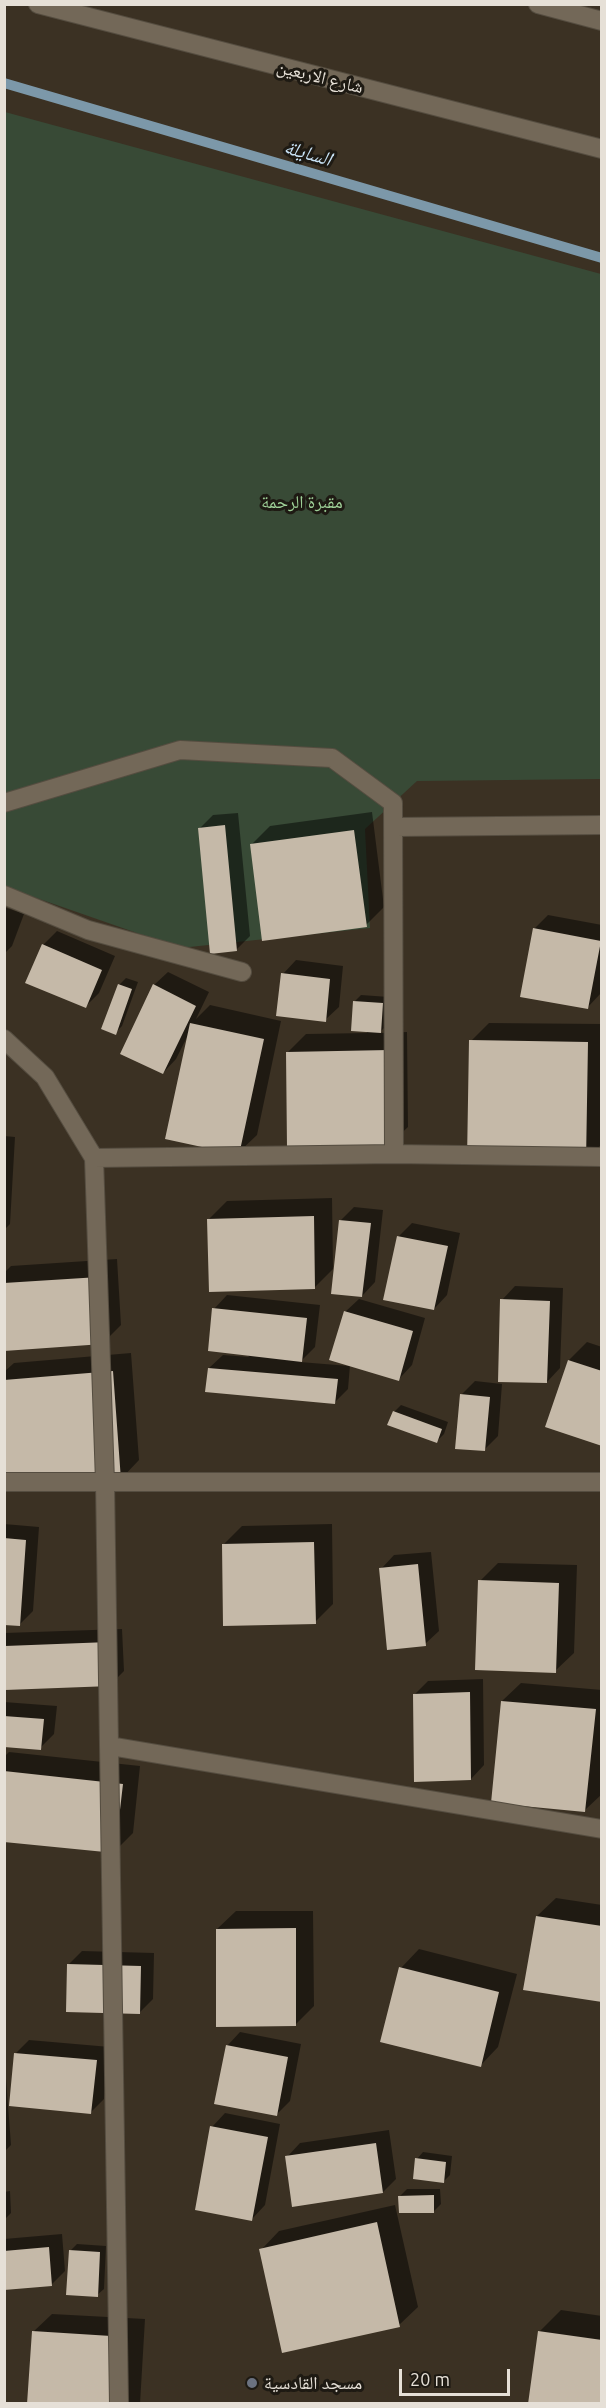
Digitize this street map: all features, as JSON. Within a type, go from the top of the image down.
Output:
[{"type":"street","name":"شارع الاربعين","points":[[38,4],[602,149]]},
{"type":"street","points":[[538,4],[602,21]]},
{"type":"street","points":[[4,803],[180,750],[332,758],[393,803],[395,827],[394,1154]]},
{"type":"street","points":[[395,827],[602,825]]},
{"type":"street","points":[[4,895],[88,930],[242,972]]},
{"type":"street","points":[[4,1039],[45,1077],[94,1158],[105,1482],[119,2403]]},
{"type":"street","points":[[94,1158],[394,1154],[602,1157]]},
{"type":"street","points":[[4,1482],[602,1482]]},
{"type":"street","points":[[110,1746],[602,1829]]},
{"type":"green space","name":"مقبرة الرحمة","points":[[5,112],[601,274],[601,779],[417,781],[365,829],[370,928],[180,948],[5,887]]},
{"type":"building","points":[[225,825],[237,951],[210,954],[198,828]]},
{"type":"building","points":[[354,830],[367,927],[262,941],[250,844]]},
{"type":"building","points":[[533,928],[601,941],[588,1009],[520,997]]},
{"type":"building","points":[[42,944],[102,970],[86,1008],[25,983]]},
{"type":"building","points":[[281,973],[330,979],[326,1022],[276,1016]]},
{"type":"building","points":[[118,984],[132,989],[116,1035],[101,1029]]},
{"type":"building","points":[[153,984],[196,1006],[163,1074],[120,1054]]},
{"type":"building","points":[[353,1001],[383,1003],[381,1033],[351,1031]]},
{"type":"building","points":[[190,1023],[264,1039],[239,1155],[165,1139]]},
{"type":"building","points":[[469,1040],[588,1042],[586,1162],[467,1160]]},
{"type":"building","points":[[389,1050],[390,1147],[287,1148],[286,1052]]},
{"type":"building","points":[[314,1216],[315,1289],[209,1292],[207,1219]]},
{"type":"building","points":[[339,1220],[371,1223],[362,1297],[331,1294]]},
{"type":"building","points":[[397,1236],[448,1246],[434,1310],[383,1300]]},
{"type":"building","points":[[99,1277],[103,1344],[4,1351],[4,1283]]},
{"type":"building","points":[[500,1299],[550,1301],[547,1383],[498,1382]]},
{"type":"building","points":[[212,1308],[307,1318],[302,1362],[208,1351]]},
{"type":"building","points":[[344,1311],[413,1331],[399,1381],[329,1360]]},
{"type":"building","points":[[568,1360],[602,1371],[602,1446],[545,1427]]},
{"type":"building","points":[[208,1368],[338,1379],[335,1404],[205,1392]]},
{"type":"building","points":[[113,1371],[121,1480],[4,1489],[4,1380]]},
{"type":"building","points":[[460,1394],[490,1397],[485,1451],[455,1449]]},
{"type":"building","points":[[393,1411],[442,1429],[437,1443],[387,1425]]},
{"type":"building","points":[[4,1538],[26,1540],[20,1626],[4,1625]]},
{"type":"building","points":[[314,1542],[316,1624],[223,1626],[222,1544]]},
{"type":"building","points":[[418,1564],[426,1646],[387,1650],[379,1568]]},
{"type":"building","points":[[478,1580],[559,1583],[556,1673],[475,1670]]},
{"type":"building","points":[[109,1642],[111,1686],[5,1690],[5,1646]]},
{"type":"building","points":[[470,1692],[471,1780],[414,1782],[413,1694]]},
{"type":"building","points":[[501,1701],[596,1709],[585,1812],[491,1803]]},
{"type":"building","points":[[4,1716],[44,1719],[41,1750],[4,1747]]},
{"type":"building","points":[[4,1771],[123,1784],[115,1853],[4,1842]]},
{"type":"building","points":[[536,1916],[602,1926],[602,2002],[523,1990]]},
{"type":"building","points":[[296,1928],[296,2026],[216,2027],[216,1929]]},
{"type":"building","points":[[67,1964],[141,1966],[140,2014],[66,2012]]},
{"type":"building","points":[[399,1967],[499,1992],[481,2067],[380,2042]]},
{"type":"building","points":[[226,2045],[288,2057],[277,2116],[214,2104]]},
{"type":"building","points":[[14,2053],[97,2060],[91,2114],[9,2106]]},
{"type":"building","points":[[210,2126],[268,2137],[252,2221],[195,2210]]},
{"type":"building","points":[[376,2143],[383,2193],[292,2207],[285,2156]]},
{"type":"building","points":[[415,2158],[446,2162],[444,2183],[413,2179]]},
{"type":"building","points":[[434,2195],[434,2213],[399,2213],[398,2196]]},
{"type":"building","points":[[377,2222],[400,2327],[282,2353],[259,2249]]},
{"type":"building","points":[[49,2247],[52,2286],[4,2290],[4,2251]]},
{"type":"building","points":[[69,2250],[100,2252],[98,2297],[66,2295]]},
{"type":"building","points":[[32,2331],[127,2337],[123,2404],[27,2404]]},
{"type":"building","points":[[538,2331],[602,2340],[602,2404],[528,2404]]},
{"type":"waterway","name":"السايلة","points":[[4,83],[602,258]]},
{"type":"place","name":"مسجد القادسية","points":[[252,2383]]}]
